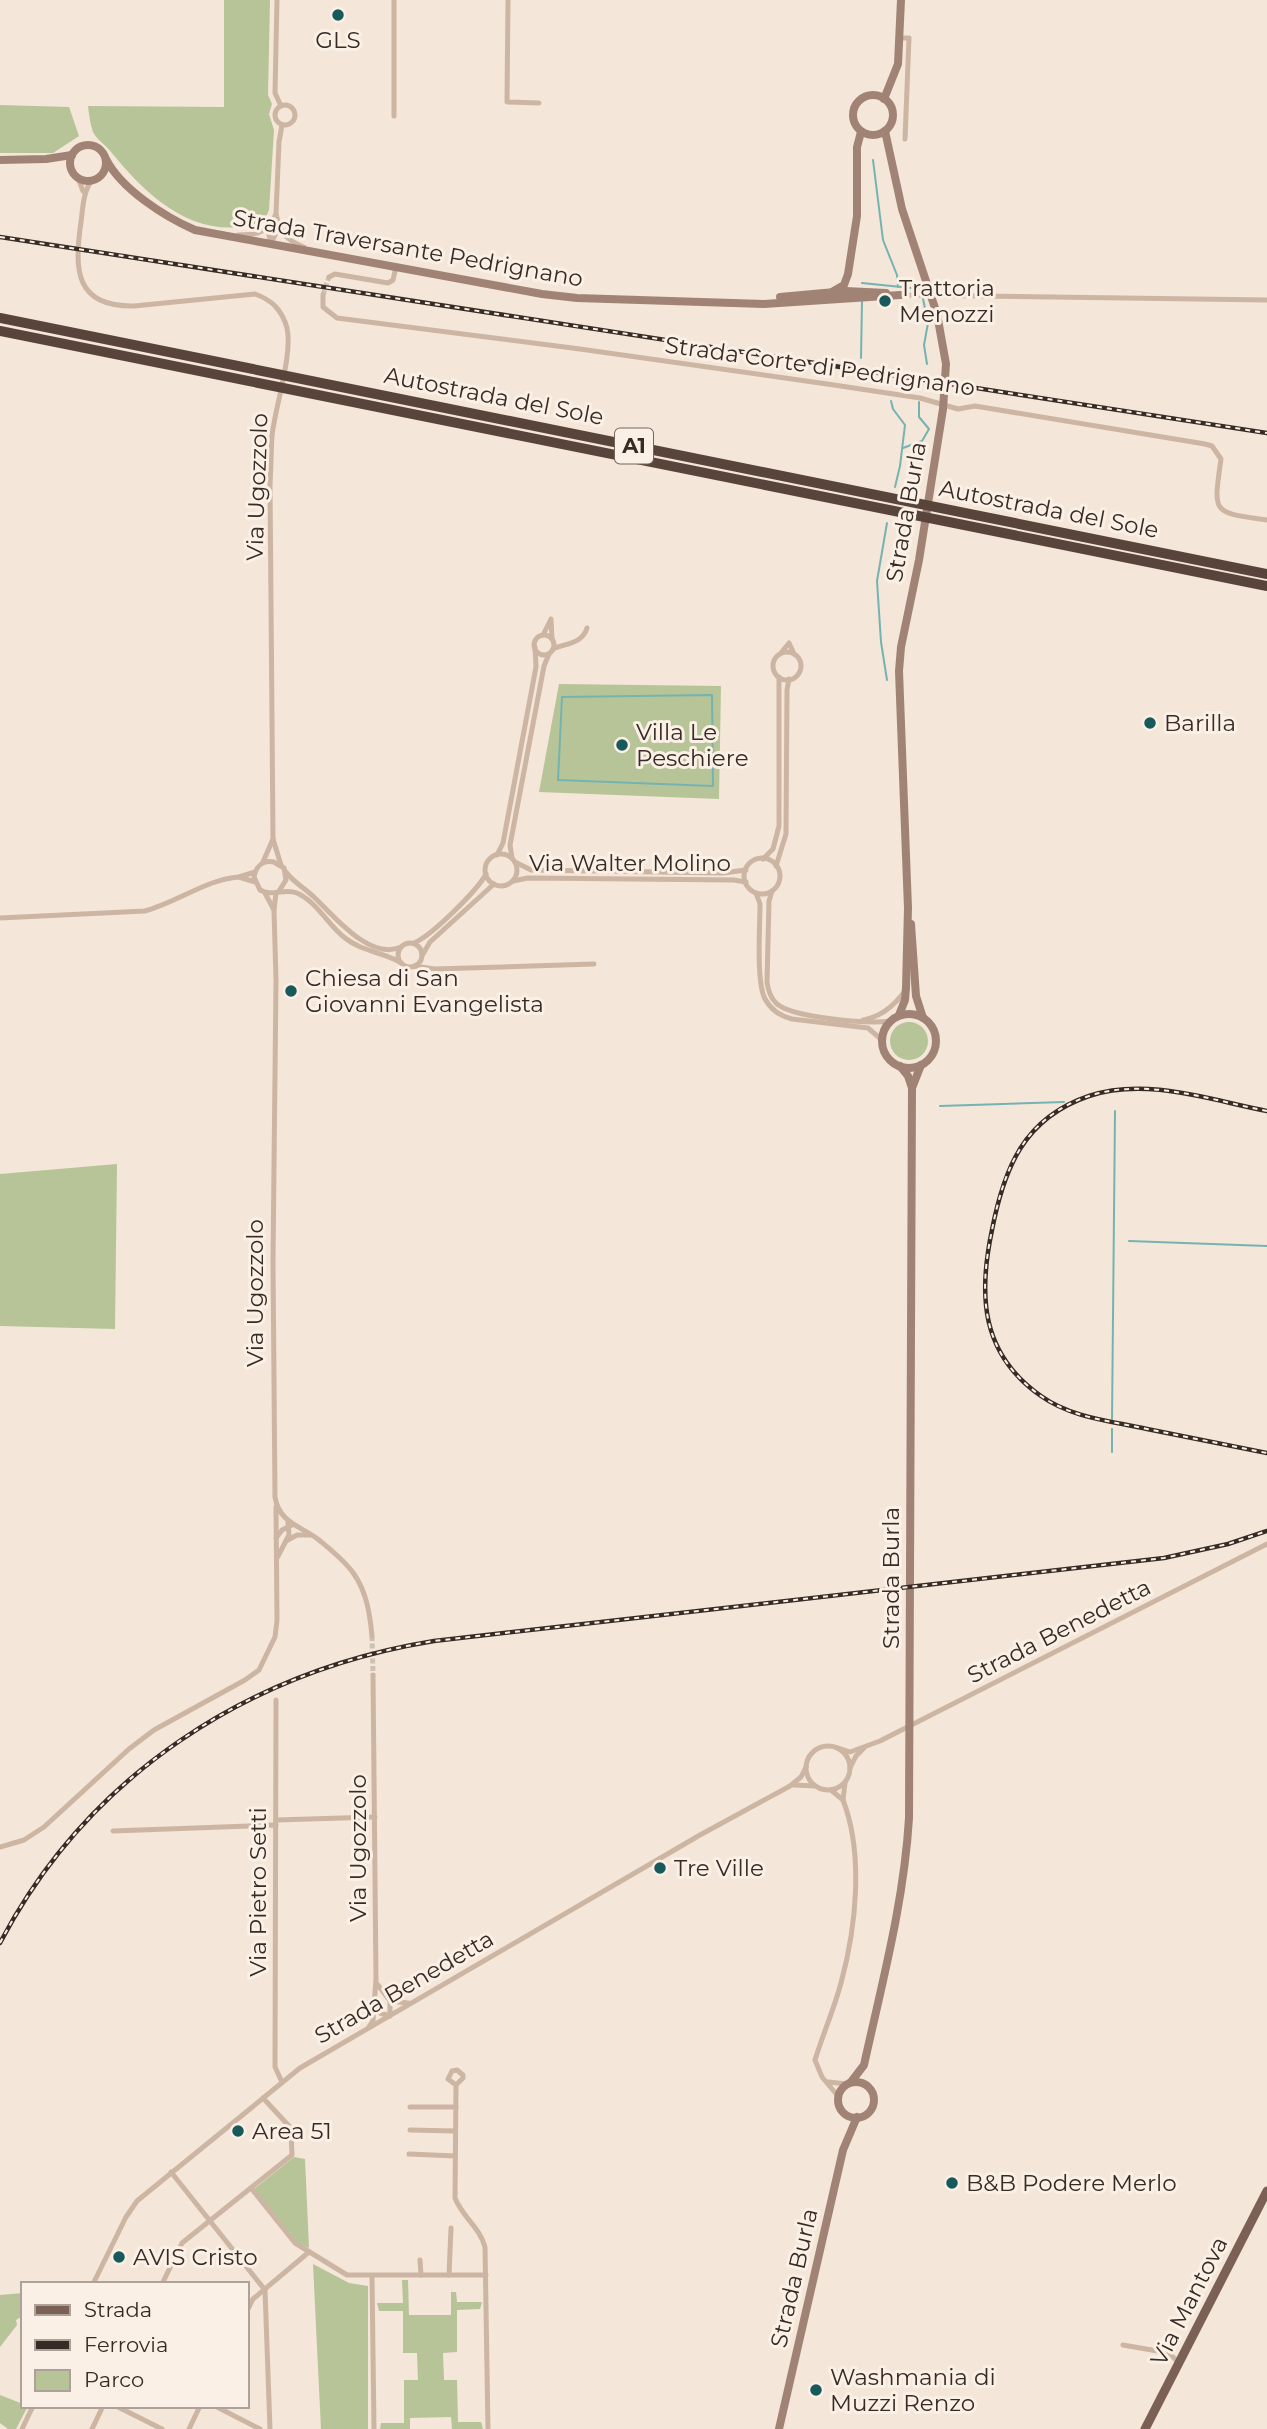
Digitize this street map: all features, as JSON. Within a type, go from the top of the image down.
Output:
[{"type":"highway","name":"Autostrada del Sole","points":[[0,318],[1267,574]]},
{"type":"highway","name":"Autostrada del Sole","points":[[0,331],[1267,586]]},
{"type":"main road","name":"Strada Burla","points":[[900,1016],[906,988],[908,908],[899,671],[943,409],[946,364],[937,314],[902,209],[885,131],[891,124],[893,115],[884,99],[898,64],[901,0]]},
{"type":"main road","points":[[884,99],[875,95],[866,96],[855,105],[853,121],[861,132],[873,135],[885,131]]},
{"type":"main road","points":[[855,298],[845,288],[849,284],[857,216],[857,147],[861,132]]},
{"type":"main road","points":[[76,176],[70,164],[72,155],[80,146],[92,145],[101,150],[106,159],[105,170],[95,179]]},
{"type":"main road","points":[[0,160],[46,159],[72,155]]},
{"type":"main road","points":[[46,159],[65,166],[76,176],[122,180]]},
{"type":"main road","name":"Strada Traversante Pedrignano","points":[[106,159],[122,180],[174,221],[195,230],[542,294],[577,298],[764,304],[900,295]]},
{"type":"main road","points":[[849,274],[853,285],[862,291]]},
{"type":"main road","name":"Strada Traversante Pedrignano","points":[[746,302],[832,292],[845,288],[900,295]]},
{"type":"main road","name":"Strada Traversante Pedrignano","points":[[791,301],[813,296],[838,295],[845,288]]},
{"type":"main road","name":"Strada Burla","points":[[908,908],[913,939],[916,996],[923,1018],[931,1025],[936,1038],[933,1052],[921,1065],[912,1088]]},
{"type":"main road","points":[[882,1040],[886,1027],[900,1016],[916,1014],[923,1018]]},
{"type":"main road","name":"Strada Burla","points":[[848,2136],[857,2118],[867,2114],[873,2105],[873,2095],[867,2086],[864,2065],[901,1890],[909,1818],[912,1088],[908,1076],[887,1056],[882,1040]]},
{"type":"main road","points":[[900,1066],[921,1065]]},
{"type":"main road","name":"Strada Burla","points":[[779,2429],[848,2136],[848,2124],[838,2096],[864,2065]]},
{"type":"main road","points":[[849,2083],[862,2083],[867,2086]]},
{"type":"main road","points":[[843,2112],[857,2118]]},
{"type":"main road","name":"Via Mantova","points":[[1145,2429],[1267,2190]]},
{"type":"street","points":[[277,0],[275,93],[281,106]]},
{"type":"street","points":[[394,0],[394,116]]},
{"type":"street","points":[[508,0],[507,102],[539,103]]},
{"type":"street","points":[[899,38],[909,38],[905,139]]},
{"type":"street","points":[[281,106],[290,107],[295,114],[292,123],[282,125],[277,122],[276,110],[281,106]]},
{"type":"street","points":[[282,125],[276,214],[279,226],[286,240],[320,253]]},
{"type":"street","name":"Via Ugozzolo","points":[[76,176],[83,187],[84,198]]},
{"type":"street","name":"Via Ugozzolo","points":[[95,179],[87,187],[84,198],[77,261],[79,276],[91,295],[116,307],[255,294],[267,299],[280,310],[286,327],[288,347],[272,437],[270,485],[273,839],[286,872],[286,883],[277,892],[274,910],[275,1499],[278,1510],[290,1524]]},
{"type":"street","points":[[271,244],[269,235],[276,214]]},
{"type":"street","points":[[219,235],[254,235],[265,231],[271,225]]},
{"type":"street","points":[[271,244],[279,226]]},
{"type":"street","points":[[329,277],[335,274],[388,283],[393,280],[396,267]]},
{"type":"street","name":"Strada Corte di Pedrignano","points":[[323,295],[323,307],[337,318],[846,387],[920,398],[958,409],[975,406],[1205,444],[1212,446],[1220,459],[1216,494],[1222,510],[1229,514],[1267,520]]},
{"type":"street","name":"Strada Traversante Pedrignano","points":[[900,295],[1267,300]]},
{"type":"street","points":[[497,855],[503,843],[537,667],[535,641],[543,635],[551,619],[551,652],[544,666],[510,845],[514,860]]},
{"type":"street","points":[[535,647],[540,654],[551,652],[582,639],[587,628]]},
{"type":"street","points":[[543,635],[565,644]]},
{"type":"street","points":[[781,653],[794,654],[800,661],[796,676],[789,679],[779,677],[774,672],[775,658],[781,653]]},
{"type":"street","points":[[779,677],[779,826],[773,849],[763,859],[751,862],[746,870],[746,883],[756,893],[760,904],[761,984],[770,1006],[782,1016],[868,1028],[882,1040]]},
{"type":"street","points":[[789,679],[786,834],[776,866],[780,878],[768,901],[767,982],[774,1001],[794,1012],[876,1023],[891,1021]]},
{"type":"street","name":"Via Ugozzolo","points":[[255,872],[273,839]]},
{"type":"street","name":"Via Walter Molino","points":[[286,872],[294,883],[312,895],[353,935],[384,948],[394,949],[405,943],[414,943],[426,935],[477,888],[486,874],[489,860],[497,855],[505,855],[531,870],[723,873],[746,870]]},
{"type":"street","points":[[763,859],[776,866]]},
{"type":"street","name":"Via Walter Molino","points":[[513,881],[517,874],[514,860]]},
{"type":"street","points":[[262,863],[270,861],[281,865]]},
{"type":"street","points":[[0,918],[145,911],[165,906],[221,879],[255,872],[255,882],[239,877]]},
{"type":"street","points":[[414,967],[420,962],[430,942],[494,884],[486,874]]},
{"type":"street","name":"Via Walter Molino","points":[[494,884],[504,886],[528,878],[734,880],[746,883]]},
{"type":"street","name":"Via Ugozzolo","points":[[255,882],[274,910]]},
{"type":"street","points":[[265,893],[291,891],[302,896],[353,943],[406,966],[435,969],[594,964]]},
{"type":"street","points":[[756,893],[765,894],[772,891]]},
{"type":"street","points":[[414,943],[420,947],[428,965],[435,969]]},
{"type":"street","points":[[400,962],[398,952],[401,947]]},
{"type":"street","points":[[848,1020],[875,1018],[896,1003],[906,988]]},
{"type":"street","points":[[0,1847],[24,1840],[44,1827],[129,1749],[154,1730],[258,1670],[275,1637],[275,1499]]},
{"type":"street","points":[[275,1542],[279,1533],[290,1524]]},
{"type":"street","points":[[290,1524],[313,1536],[354,1574],[368,1607],[372,1636]]},
{"type":"street","points":[[276,1561],[289,1534],[290,1524]]},
{"type":"street","points":[[285,1542],[298,1535],[313,1536]]},
{"type":"street","name":"Strada Benedetta","points":[[94,2282],[130,2210],[171,2172],[300,2068],[700,1835],[790,1786],[801,1777],[807,1761],[815,1751],[828,1746],[850,1752],[866,1747],[1267,1544]]},
{"type":"street","name":"Via Ugozzolo","points":[[367,2029],[373,2021],[376,1979],[373,1675]]},
{"type":"street","name":"Via Pietro Setti","points":[[276,1700],[275,2067],[282,2082]]},
{"type":"street","name":"Strada Benedetta","points":[[843,1800],[850,1768],[856,1756],[866,1747]]},
{"type":"street","points":[[838,1748],[847,1757],[850,1768]]},
{"type":"street","points":[[806,1767],[807,1774],[816,1786]]},
{"type":"street","points":[[838,2096],[822,2077],[815,2060],[841,1983],[854,1909],[856,1877],[852,1837],[843,1800],[831,1790],[845,1783]]},
{"type":"street","name":"Strada Benedetta","points":[[790,1786],[805,1784],[831,1790]]},
{"type":"street","points":[[113,1830],[375,1817]]},
{"type":"street","points":[[376,1979],[381,1992],[390,2001],[398,2004],[411,2003]]},
{"type":"street","points":[[375,2005],[380,2013],[390,2016],[390,2001]]},
{"type":"street","points":[[828,2082],[849,2083]]},
{"type":"street","points":[[456,2084],[455,2198],[461,2212],[482,2235],[485,2247],[488,2429]]},
{"type":"street","points":[[164,2282],[180,2246],[292,2155],[289,2126],[263,2098]]},
{"type":"street","points":[[410,2107],[456,2107]]},
{"type":"street","points":[[411,2130],[455,2131]]},
{"type":"street","points":[[409,2154],[455,2156]]},
{"type":"street","points":[[171,2172],[265,2290],[270,2429]]},
{"type":"street","points":[[251,2188],[295,2243],[347,2274],[486,2275]]},
{"type":"street","points":[[449,2275],[451,2228]]},
{"type":"street","points":[[248,2309],[253,2299],[309,2252]]},
{"type":"street","points":[[420,2260],[421,2275]]},
{"type":"street","points":[[372,2276],[374,2429]]},
{"type":"street","points":[[1123,2345],[1169,2353],[1179,2363]]},
{"type":"street","points":[[22,2429],[32,2408]]},
{"type":"street","points":[[92,2429],[102,2408]]},
{"type":"street","points":[[120,2408],[162,2429]]},
{"type":"street","points":[[189,2429],[199,2408]]},
{"type":"street","points":[[219,2408],[260,2429]]},
{"type":"green space","points":[[224,0],[270,0],[268,95],[272,104],[269,114],[274,130],[269,210],[258,223],[240,227],[201,223],[183,216],[151,194],[95,135],[88,106],[224,107]]},
{"type":"green space","points":[[0,105],[69,107],[79,136],[53,153],[0,153]]},
{"type":"green space","points":[[559,684],[721,686],[719,799],[539,792]]},
{"type":"green space","points":[[909,1022],[922,1028],[928,1041],[922,1054],[909,1060],[896,1054],[890,1041],[896,1028]]},
{"type":"green space","points":[[117,1164],[115,1329],[0,1326],[0,1174]]},
{"type":"green space","points":[[294,2157],[305,2159],[309,2248],[297,2242],[254,2189]]},
{"type":"green space","points":[[313,2264],[349,2283],[368,2286],[368,2429],[321,2429]]},
{"type":"green space","points":[[402,2280],[408,2280],[409,2315],[451,2315],[451,2292],[456,2292],[457,2302],[482,2302],[480,2309],[457,2310],[457,2352],[443,2353],[444,2380],[457,2380],[458,2422],[481,2422],[483,2429],[452,2429],[451,2417],[410,2418],[410,2429],[380,2429],[381,2423],[404,2423],[404,2380],[418,2380],[417,2353],[403,2353],[403,2311],[379,2311],[377,2303],[403,2303]]},
{"type":"green space","points":[[21,2293],[21,2317],[16,2320],[17,2325],[0,2347],[0,2295]]},
{"type":"green space","points":[[0,2395],[21,2403],[21,2408],[27,2408],[16,2429],[8,2429],[0,2423]]},
{"type":"waterway","points":[[873,160],[883,240],[897,275],[898,287]]},
{"type":"waterway","points":[[862,283],[921,289],[928,323],[924,345],[927,364]]},
{"type":"waterway","points":[[861,358],[862,301]]},
{"type":"waterway","points":[[891,401],[893,409],[905,425],[895,487]]},
{"type":"waterway","points":[[903,448],[922,441],[929,429],[919,417],[919,402]]},
{"type":"waterway","points":[[887,523],[877,581],[881,642],[887,680]]},
{"type":"waterway","points":[[712,695],[713,786],[558,780],[562,697],[712,695]]},
{"type":"waterway","points":[[940,1106],[1064,1102]]},
{"type":"waterway","points":[[1112,1421],[1115,1111]]},
{"type":"waterway","points":[[1129,1241],[1267,1246]]},
{"type":"waterway","points":[[1112,1429],[1112,1452]]},
{"type":"tunnel","points":[[323,295],[329,277]]},
{"type":"tunnel","points":[[372,1636],[373,1675]]},
{"type":"railway","points":[[0,237],[1267,433]]},
{"type":"railway","points":[[1267,1111],[1155,1089],[1111,1091],[1089,1096],[1067,1106],[1033,1132],[1011,1166],[997,1207],[985,1278],[989,1322],[995,1342],[1006,1362],[1021,1380],[1041,1396],[1092,1418],[1267,1453]]},
{"type":"railway","points":[[0,1943],[36,1883],[79,1829],[127,1782],[181,1740],[239,1705],[301,1677],[366,1656],[434,1641],[1164,1558],[1228,1544],[1267,1531]]},
{"type":"place","name":"GLS","points":[[338,15]]},
{"type":"place","name":"Trattoria Menozzi","points":[[885,301]]},
{"type":"place","name":"Barilla","points":[[1150,723]]},
{"type":"place","name":"Villa Le Peschiere","points":[[622,745]]},
{"type":"place","name":"Chiesa di San Giovanni Evangelista","points":[[291,991]]},
{"type":"place","name":"Tre Ville","points":[[660,1868]]},
{"type":"place","name":"Area 51","points":[[238,2131]]},
{"type":"place","name":"B&B Podere Merlo","points":[[952,2183]]},
{"type":"place","name":"AVIS Cristo","points":[[119,2257]]},
{"type":"place","name":"Washmania di Muzzi Renzo","points":[[816,2390]]}]
